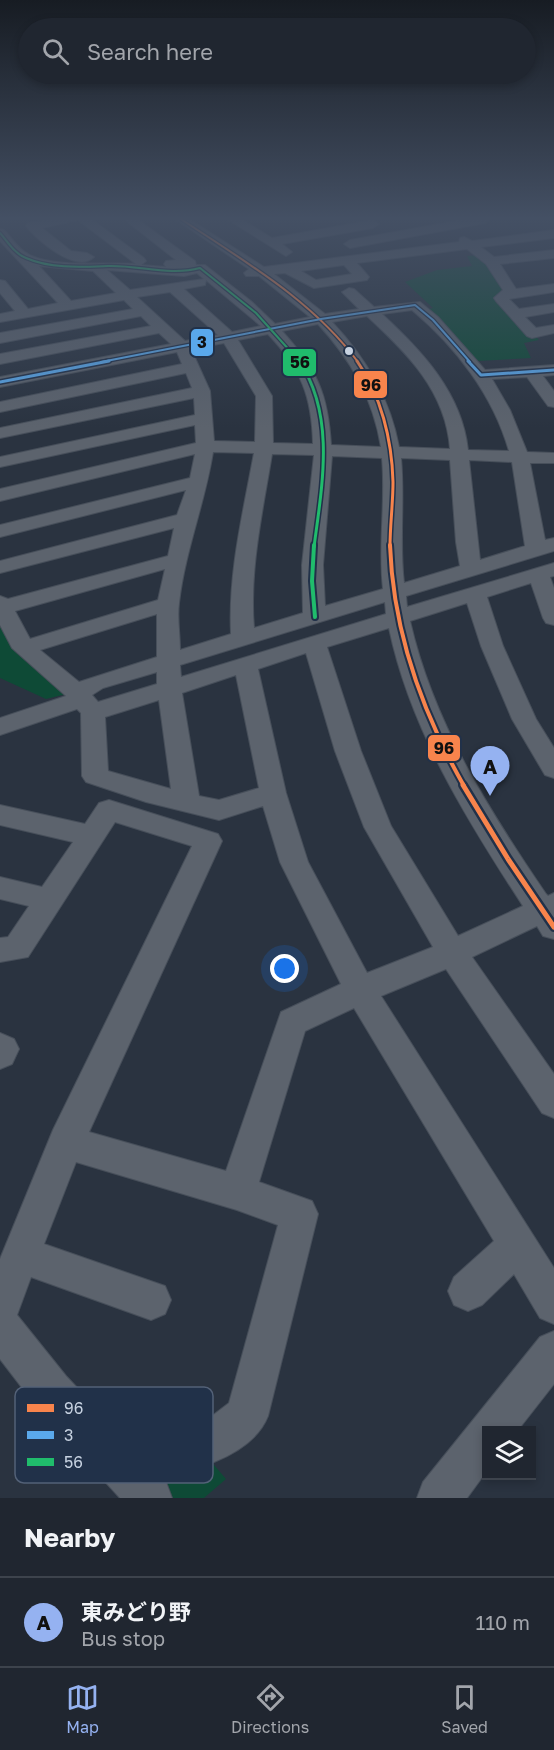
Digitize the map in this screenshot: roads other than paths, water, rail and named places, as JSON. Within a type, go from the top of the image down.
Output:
[{"type":"street","points":[[4,289],[25,314]]},
{"type":"street","points":[[52,289],[68,306]]},
{"type":"street","points":[[121,289],[182,346],[202,390],[206,446],[199,481],[186,519],[176,560],[168,604],[169,689],[186,801]]},
{"type":"street","points":[[0,318],[162,289]]},
{"type":"street","points":[[175,289],[228,336],[264,396],[264,449],[248,541],[241,608],[243,638]]},
{"type":"street","points":[[226,289],[272,328],[297,359],[315,393],[322,452],[322,481],[310,566],[315,630],[348,751],[378,827],[452,953],[554,1102]]},
{"type":"street","points":[[237,1192],[292,1022],[360,990],[550,915],[474,805],[446,753],[410,664],[398,618],[391,559],[393,483],[390,453],[379,403],[369,382],[340,338],[321,319],[282,289]]},
{"type":"street","points":[[507,294],[510,289]]},
{"type":"street","points":[[547,289],[507,294],[501,298],[532,333],[554,340]]},
{"type":"street","points":[[350,292],[413,351],[432,376],[458,430],[466,542],[471,569]]},
{"type":"street","points":[[0,382],[228,336],[415,305],[433,320],[481,375],[504,414],[520,457],[545,547],[395,592],[246,666],[169,689],[84,701],[0,727]]},
{"type":"street","points":[[514,314],[554,308]]},
{"type":"street","points":[[0,338],[143,311]]},
{"type":"street","points":[[2,356],[163,328]]},
{"type":"street","points":[[532,333],[554,330]]},
{"type":"street","points":[[2,356],[22,378],[35,400],[55,421],[94,472]]},
{"type":"street","points":[[0,407],[193,367]]},
{"type":"street","points":[[481,375],[554,370]]},
{"type":"street","points":[[532,372],[554,402]]},
{"type":"street","points":[[0,433],[202,390]]},
{"type":"street","points":[[0,462],[205,418]]},
{"type":"street","points":[[0,495],[206,446],[322,452],[554,458]]},
{"type":"street","points":[[0,531],[199,481]]},
{"type":"street","points":[[0,567],[186,519]]},
{"type":"street","points":[[84,701],[23,648],[1,605],[176,560]]},
{"type":"street","points":[[273,793],[219,810],[146,793],[95,776],[84,701],[95,683],[243,638],[398,618],[546,572],[554,618]]},
{"type":"street","points":[[476,594],[492,646],[524,720],[554,769]]},
{"type":"street","points":[[23,648],[168,604]]},
{"type":"street","points":[[246,666],[273,793],[294,862],[360,990],[554,1304]]},
{"type":"street","points":[[0,1307],[13,1263],[66,1142],[208,841],[109,810],[49,900],[6,954]]},
{"type":"street","points":[[0,815],[92,836]]},
{"type":"street","points":[[0,888],[49,900]]},
{"type":"street","points":[[0,1048],[2,1049],[0,1054]]},
{"type":"street","points":[[66,1142],[237,1192],[299,1214],[247,1416],[214,1441]]},
{"type":"street","points":[[468,1291],[518,1245]]},
{"type":"street","points":[[13,1263],[151,1300]]},
{"type":"street","points":[[0,1326],[48,1387]]},
{"type":"street","points":[[496,1426],[554,1351]]},
{"type":"street","points":[[439,1498],[482,1442]]},
{"type":"street","points":[[136,1483],[150,1498]]},
{"type":"place","name":"東みどり野","points":[[490,796]]}]
